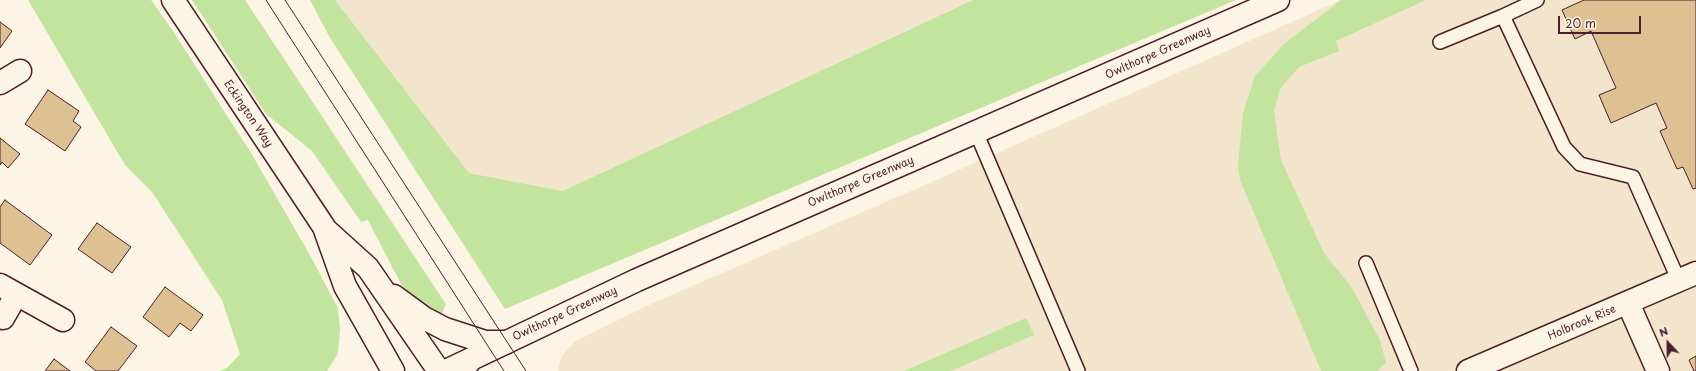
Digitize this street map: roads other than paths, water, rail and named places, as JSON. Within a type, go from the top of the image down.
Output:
[{"type":"street","name":"Eckington Way","points":[[173,0],[324,227],[368,268],[439,371]]},
{"type":"street","name":"Owlthorpe Greenway","points":[[446,371],[466,365],[507,342],[636,280],[1278,0]]},
{"type":"street","points":[[0,83],[20,71]]},
{"type":"street","name":"Eckington Way","points":[[324,227],[345,286],[393,371]]},
{"type":"street","name":"Holbrook Rise","points":[[1468,371],[1688,277]]},
{"type":"street","points":[[383,289],[424,318],[445,329],[486,342],[507,342]]},
{"type":"street","points":[[4,318],[8,290],[63,320]]},
{"type":"street","points":[[1628,303],[1658,371]]},
{"type":"lane","points":[[1440,42],[1537,0]]},
{"type":"lane","points":[[1503,16],[1564,147],[1580,164],[1633,177],[1688,277]]},
{"type":"lane","points":[[976,132],[1078,371]]},
{"type":"lane","points":[[1366,263],[1411,371]]},
{"type":"tram line","points":[[266,0],[504,371]]},
{"type":"tram line","points":[[285,0],[526,371]]}]
